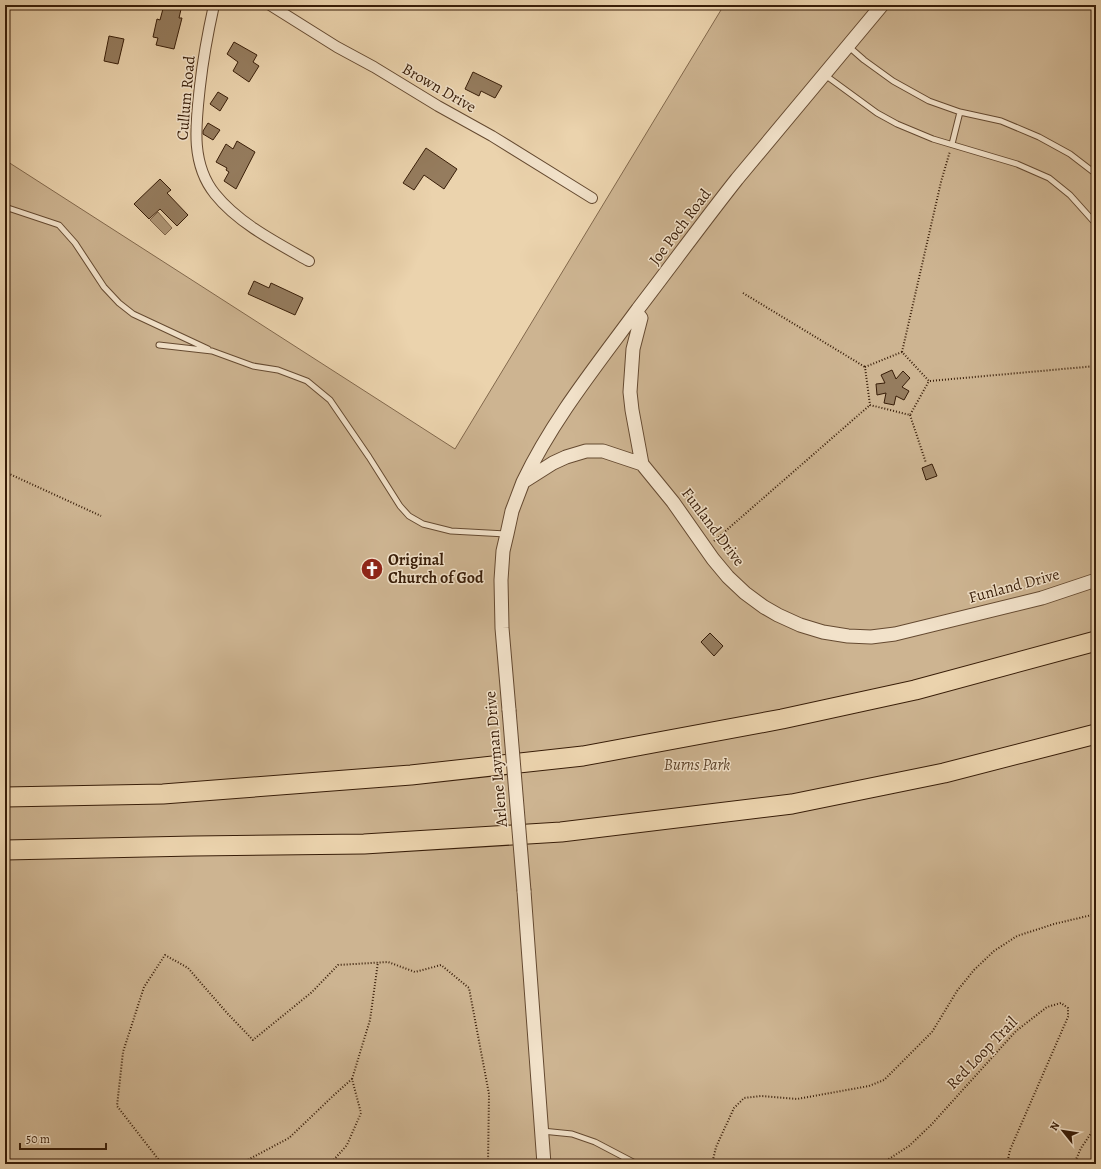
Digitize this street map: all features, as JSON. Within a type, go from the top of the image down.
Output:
[{"type":"highway","points":[[5,796],[178,793],[411,775],[583,756],[782,720],[915,690],[1096,641]]},
{"type":"highway","points":[[5,850],[364,844],[562,832],[792,804],[944,772],[1096,734]]},
{"type":"street","name":"Cullum Road","points":[[214,5],[201,78],[196,124],[198,156],[203,174],[215,194],[228,209],[280,245],[309,261]]},
{"type":"street","name":"Brown Drive","points":[[270,5],[338,47],[492,136],[592,198]]},
{"type":"street","name":"Joe Poch Road","points":[[523,482],[533,461],[565,409],[636,312],[733,185],[882,5]]},
{"type":"street","name":"Funland Drive","points":[[636,312],[641,318],[633,349],[630,392],[642,464],[673,502],[728,577],[745,593],[764,607],[778,615],[823,632],[848,636],[871,637],[895,634],[1042,598],[1096,580]]},
{"type":"street","points":[[523,482],[553,463],[586,451],[603,451],[642,464]]},
{"type":"street","name":"Arlene Layman Drive","points":[[523,482],[512,512],[503,551],[501,580],[502,628],[524,891],[544,1164]]},
{"type":"lane","points":[[848,46],[893,82],[929,101],[960,112],[1001,121],[1039,137],[1070,154],[1096,174]]},
{"type":"lane","points":[[824,75],[877,113],[933,139],[1017,164],[1049,178],[1070,194],[1096,224]]},
{"type":"lane","points":[[952,144],[960,112]]},
{"type":"lane","points":[[5,207],[59,225],[76,243],[104,287],[133,314],[212,351],[253,366],[278,370],[307,381],[330,400],[400,506],[409,516],[423,524],[451,531],[507,534]]},
{"type":"lane","points":[[159,345],[212,351]]},
{"type":"lane","points":[[542,1131],[572,1134],[595,1142],[637,1164]]},
{"type":"path","points":[[902,352],[941,182],[952,144]]},
{"type":"path","points":[[743,293],[865,367]]},
{"type":"path","points":[[865,367],[902,352]]},
{"type":"path","points":[[902,352],[929,381]]},
{"type":"path","points":[[929,381],[1096,366]]},
{"type":"path","points":[[865,367],[870,405]]},
{"type":"path","points":[[926,463],[910,415],[929,381]]},
{"type":"path","points":[[870,405],[910,415]]},
{"type":"path","points":[[706,549],[870,405]]},
{"type":"path","points":[[5,472],[101,516]]},
{"type":"path","points":[[712,1164],[716,1147],[734,1108],[744,1098],[761,1096],[797,1099],[869,1086],[884,1080],[932,1032],[957,991],[974,970],[994,951],[1017,936],[1054,924],[1096,914]]},
{"type":"path","points":[[162,1164],[117,1106],[123,1052],[144,987],[165,955],[188,968],[227,1013],[253,1040],[312,992],[338,965],[388,962],[415,972],[442,965],[469,988],[489,1094],[488,1164]]},
{"type":"path","points":[[330,1164],[347,1145],[361,1113],[352,1079],[370,1020],[378,962]]},
{"type":"path","name":"Red Loop Trail","points":[[881,1164],[909,1146],[931,1125],[1016,1031],[1047,1007],[1061,1003],[1068,1008],[1068,1017],[1010,1150],[1007,1164]]},
{"type":"path","points":[[240,1164],[289,1138],[334,1094],[352,1079]]},
{"type":"path","points":[[1074,1164],[1081,1148],[1096,1126]]},
{"type":"green space","name":"Burns Park","points":[[724,5],[1096,5],[1096,1164],[5,1164],[5,160],[455,449]]},
{"type":"shaded area","points":[[158,212],[172,228],[165,235],[150,220]]},
{"type":"building","points":[[164,5],[182,5],[179,18],[182,18],[174,49],[156,45],[158,38],[153,37],[157,19],[160,20]]},
{"type":"building","points":[[109,36],[124,39],[118,64],[104,61]]},
{"type":"building","points":[[234,42],[257,55],[253,62],[259,66],[249,82],[233,71],[238,62],[227,54]]},
{"type":"building","points":[[473,72],[502,86],[495,98],[481,91],[479,96],[465,89]]},
{"type":"building","points":[[218,92],[228,98],[220,111],[210,104]]},
{"type":"building","points":[[208,123],[220,130],[213,140],[203,134],[203,131]]},
{"type":"building","points":[[237,141],[255,152],[236,189],[224,181],[229,172],[226,170],[227,168],[216,162],[226,144],[233,149]]},
{"type":"building","points":[[426,148],[457,169],[444,189],[424,175],[414,190],[403,183]]},
{"type":"building","points":[[160,179],[171,190],[167,193],[188,215],[177,226],[160,209],[149,219],[134,204]]},
{"type":"building","points":[[254,281],[269,288],[271,283],[303,298],[295,315],[248,294]]},
{"type":"building","points":[[892,370],[896,379],[903,371],[910,378],[902,387],[909,391],[904,400],[896,396],[894,405],[884,403],[886,393],[877,395],[876,384],[885,383],[881,375]]},
{"type":"building","points":[[932,464],[937,476],[926,480],[922,468]]},
{"type":"building","points":[[710,633],[723,646],[714,656],[701,642]]},
{"type":"place","name":"Original Church of God","points":[[372,569]]}]
